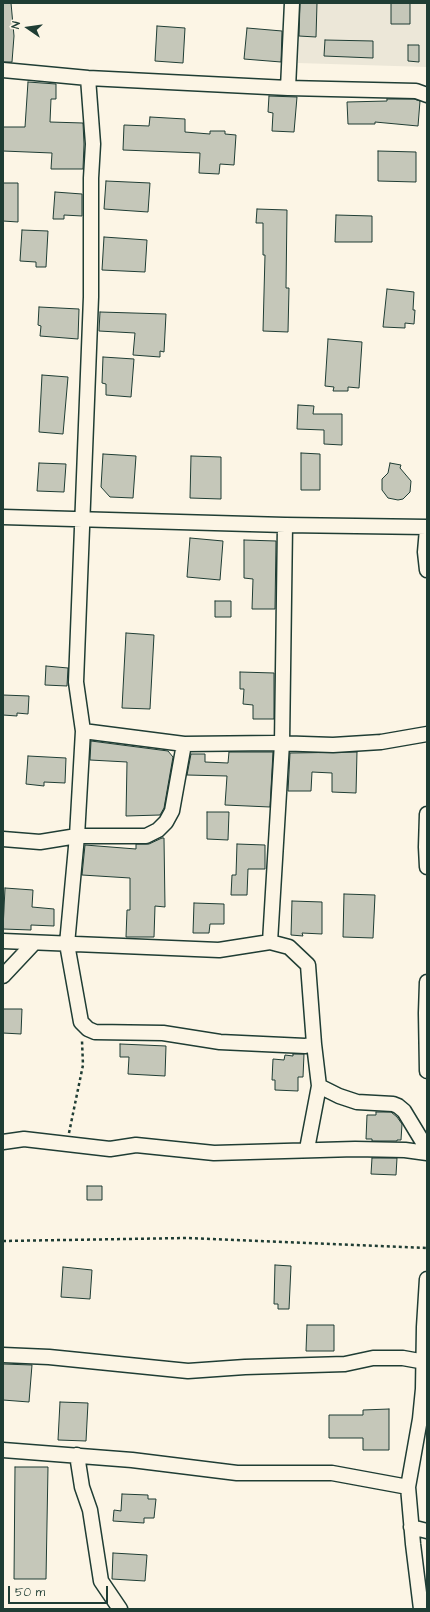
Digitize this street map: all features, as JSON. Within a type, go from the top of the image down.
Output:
[{"type":"street","points":[[288,88],[292,3]]},
{"type":"street","points":[[3,70],[88,78],[288,88],[416,92],[427,95]]},
{"type":"street","points":[[88,78],[93,144],[91,178],[91,297],[76,682],[82,714],[83,731],[77,836],[67,944],[81,1022],[88,1029],[95,1032],[163,1033],[220,1042],[305,1046],[314,1044]]},
{"type":"street","points":[[3,517],[285,526],[427,528],[425,552],[427,570]]},
{"type":"street","points":[[270,942],[282,743],[285,526]]},
{"type":"street","points":[[83,731],[184,744],[282,743],[333,746],[381,742],[427,734]]},
{"type":"street","points":[[3,839],[40,842],[77,836],[146,836],[158,830],[166,822],[172,811],[184,744]]},
{"type":"street","points":[[427,814],[427,868]]},
{"type":"street","points":[[3,942],[220,950],[270,942],[289,947],[308,965],[319,1086],[307,1149]]},
{"type":"street","points":[[3,976],[34,943]]},
{"type":"street","points":[[427,982],[427,1071]]},
{"type":"street","points":[[319,1086],[339,1096],[357,1102],[393,1104],[398,1106],[404,1111],[427,1149]]},
{"type":"street","points":[[3,1142],[24,1139],[110,1149],[136,1145],[214,1152],[307,1149],[404,1150],[427,1153]]},
{"type":"street","points":[[421,1609],[411,1527],[408,1487],[423,1418],[425,1362],[424,1326],[427,1279]]},
{"type":"street","points":[[3,1355],[56,1357],[188,1371],[245,1367],[345,1364],[373,1358],[403,1358],[425,1362]]},
{"type":"street","points":[[3,1450],[132,1460],[237,1473],[332,1473],[408,1487]]},
{"type":"street","points":[[77,1455],[82,1487],[90,1510],[100,1577],[120,1609]]},
{"type":"street","points":[[411,1527],[427,1531]]},
{"type":"path","points":[[66,1145],[83,1065],[81,1022]]},
{"type":"path","points":[[3,1241],[187,1238],[427,1248]]},
{"type":"shaded area","points":[[300,3],[427,3],[427,67],[298,63]]},
{"type":"building","points":[[3,3],[11,3],[14,36],[12,62],[3,62]]},
{"type":"building","points":[[300,3],[317,3],[316,37],[299,36]]},
{"type":"building","points":[[391,3],[410,3],[410,24],[391,24]]},
{"type":"building","points":[[157,26],[185,28],[183,63],[155,61]]},
{"type":"building","points":[[247,28],[282,31],[281,62],[244,59]]},
{"type":"building","points":[[325,40],[373,41],[373,58],[324,56]]},
{"type":"building","points":[[408,45],[419,45],[419,62],[408,61]]},
{"type":"building","points":[[28,82],[56,84],[56,99],[51,99],[50,122],[83,123],[83,169],[51,169],[52,153],[3,151],[3,127],[25,127]]},
{"type":"building","points":[[269,96],[297,97],[294,132],[272,131],[273,113],[268,112]]},
{"type":"building","points":[[387,99],[414,99],[420,101],[418,126],[375,122],[375,124],[348,124],[347,102],[387,101]]},
{"type":"building","points":[[150,117],[185,119],[185,132],[210,134],[210,131],[225,131],[225,134],[236,135],[234,165],[220,164],[219,174],[199,173],[200,153],[123,150],[124,125],[149,126]]},
{"type":"building","points":[[378,151],[416,152],[416,182],[378,181]]},
{"type":"building","points":[[106,181],[150,183],[148,212],[104,209]]},
{"type":"building","points":[[3,183],[18,183],[18,222],[3,221]]},
{"type":"building","points":[[55,192],[82,194],[82,216],[64,215],[64,219],[53,219]]},
{"type":"building","points":[[257,209],[287,210],[286,288],[289,288],[288,332],[263,331],[265,255],[263,255],[263,223],[256,223]]},
{"type":"building","points":[[336,215],[372,216],[372,242],[335,242]]},
{"type":"building","points":[[22,230],[48,231],[46,267],[36,267],[36,262],[20,261]]},
{"type":"building","points":[[104,237],[147,240],[145,272],[102,270]]},
{"type":"building","points":[[387,289],[414,292],[414,324],[405,323],[405,328],[383,327]]},
{"type":"building","points":[[39,307],[79,309],[78,339],[40,336],[41,326],[38,325]]},
{"type":"building","points":[[100,312],[166,314],[164,352],[160,351],[160,357],[133,355],[135,333],[99,331]]},
{"type":"building","points":[[328,339],[362,342],[359,388],[348,387],[348,391],[333,391],[334,387],[325,386]]},
{"type":"building","points":[[103,357],[134,359],[131,397],[106,395],[106,384],[102,383]]},
{"type":"building","points":[[42,375],[68,377],[63,434],[39,432]]},
{"type":"building","points":[[298,405],[314,406],[313,414],[342,414],[342,445],[324,444],[324,430],[297,429]]},
{"type":"building","points":[[301,453],[320,454],[320,490],[301,490]]},
{"type":"building","points":[[103,454],[136,456],[133,498],[110,497],[101,487]]},
{"type":"building","points":[[191,456],[221,457],[221,499],[190,498]]},
{"type":"building","points":[[39,463],[66,464],[64,492],[37,491]]},
{"type":"building","points":[[390,463],[401,465],[400,468],[411,481],[410,492],[403,499],[398,500],[388,498],[382,490],[382,479],[388,473]]},
{"type":"building","points":[[190,538],[223,541],[220,580],[187,577]]},
{"type":"building","points":[[244,540],[276,541],[275,609],[252,609],[253,579],[244,578]]},
{"type":"building","points":[[215,601],[231,601],[231,617],[215,617]]},
{"type":"building","points":[[126,633],[154,635],[150,709],[122,708]]},
{"type":"building","points":[[46,666],[68,668],[67,686],[45,685]]},
{"type":"building","points":[[240,672],[274,673],[274,719],[253,719],[253,705],[243,704],[244,689],[240,689]]},
{"type":"building","points":[[3,695],[29,696],[28,714],[17,713],[17,716],[3,715]]},
{"type":"building","points":[[91,741],[168,751],[173,757],[164,808],[160,815],[126,816],[127,762],[90,760]]},
{"type":"building","points":[[229,752],[273,752],[270,807],[225,805],[227,776],[187,775],[191,754],[205,754],[205,762],[228,763]]},
{"type":"building","points":[[357,752],[356,793],[332,792],[332,773],[312,772],[311,791],[288,791],[290,753]]},
{"type":"building","points":[[28,756],[66,758],[65,783],[44,782],[44,786],[26,784]]},
{"type":"building","points":[[207,812],[229,812],[228,840],[207,839]]},
{"type":"building","points":[[164,838],[165,907],[155,906],[154,937],[126,937],[127,910],[130,910],[130,878],[82,875],[85,845],[136,849],[136,844],[149,844]]},
{"type":"building","points":[[237,844],[265,845],[265,869],[248,869],[247,895],[231,895],[232,875],[236,875]]},
{"type":"building","points":[[5,888],[33,890],[32,907],[54,909],[54,926],[31,925],[31,930],[3,929]]},
{"type":"building","points":[[344,894],[375,895],[373,938],[343,937]]},
{"type":"building","points":[[292,901],[322,902],[322,934],[302,933],[303,936],[291,935]]},
{"type":"building","points":[[194,903],[224,904],[224,924],[210,924],[209,933],[193,933]]},
{"type":"building","points":[[3,1009],[22,1009],[21,1034],[3,1033]]},
{"type":"building","points":[[120,1044],[166,1046],[165,1076],[128,1074],[129,1057],[120,1057]]},
{"type":"building","points":[[293,1054],[304,1054],[303,1077],[298,1077],[298,1091],[275,1090],[275,1080],[272,1080],[273,1059],[284,1060],[285,1055],[293,1056]]},
{"type":"building","points":[[376,1112],[391,1112],[397,1117],[402,1124],[401,1140],[372,1141],[372,1139],[366,1139],[367,1115],[376,1115]]},
{"type":"building","points":[[372,1158],[397,1158],[396,1175],[371,1174]]},
{"type":"building","points":[[87,1186],[102,1186],[102,1200],[87,1200]]},
{"type":"building","points":[[275,1265],[291,1266],[289,1309],[278,1309],[278,1304],[274,1304]]},
{"type":"building","points":[[63,1267],[92,1270],[90,1299],[61,1297]]},
{"type":"building","points":[[307,1325],[334,1325],[334,1351],[306,1351]]},
{"type":"building","points":[[3,1364],[32,1365],[29,1402],[3,1400]]},
{"type":"building","points":[[60,1402],[88,1403],[86,1441],[58,1440]]},
{"type":"building","points":[[389,1409],[389,1450],[363,1450],[363,1438],[329,1438],[329,1415],[363,1415],[363,1410]]},
{"type":"building","points":[[15,1467],[48,1467],[46,1579],[14,1579]]},
{"type":"building","points":[[122,1494],[148,1495],[148,1499],[156,1499],[154,1518],[144,1518],[144,1523],[113,1521],[114,1510],[121,1511]]},
{"type":"building","points":[[113,1553],[147,1555],[145,1581],[112,1579]]}]
